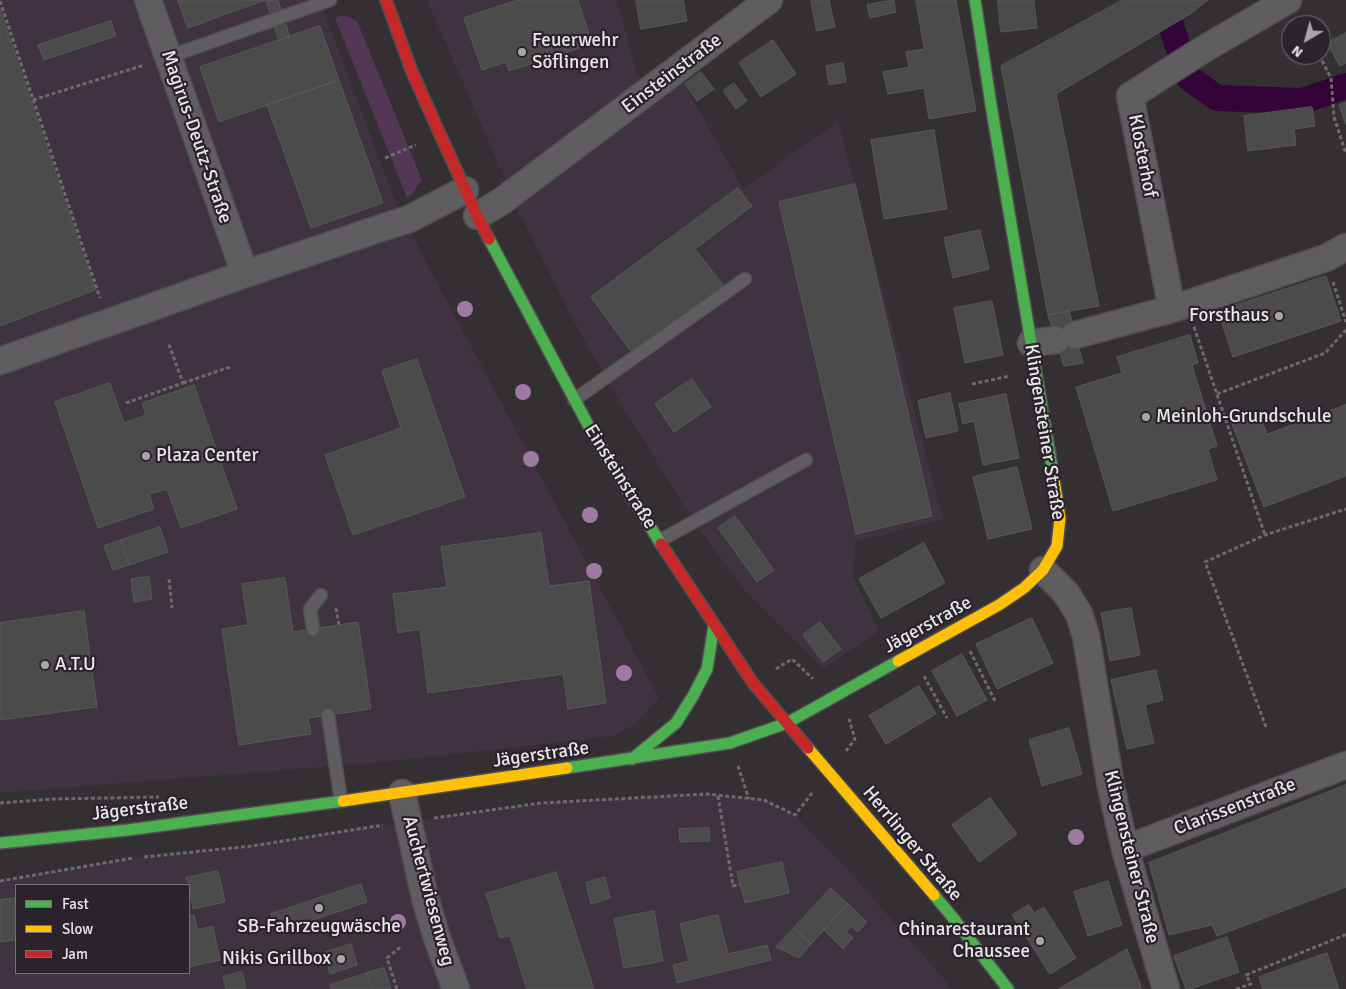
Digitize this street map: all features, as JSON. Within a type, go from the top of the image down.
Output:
[{"type":"street","name":"Magirus-Deutz-Straße","points":[[148,0],[245,274]]},
{"type":"street","name":"Einsteinstraße","points":[[386,0],[412,72],[477,216],[574,400],[659,541],[714,625],[753,683],[787,723]]},
{"type":"street","name":"Einsteinstraße","points":[[477,216],[502,201],[769,0]]},
{"type":"street","name":"Klingensteiner Straße","points":[[975,0],[991,105],[1054,339],[1035,370],[1060,518],[1057,546],[1042,570],[1066,593],[1079,614],[1084,629],[1111,787],[1125,849],[1166,989]]},
{"type":"street","name":"Klosterhof","points":[[1179,307],[1130,96],[1204,49],[1288,0]]},
{"type":"street","points":[[0,361],[245,274],[409,219],[465,190]]},
{"type":"street","points":[[1054,339],[1179,307],[1336,252]]},
{"type":"street","name":"Jägerstraße","points":[[0,843],[128,830],[402,793],[730,743],[787,723],[999,606],[1024,588],[1042,570]]},
{"type":"street","points":[[631,759],[676,723],[693,696],[706,669],[714,625]]},
{"type":"street","name":"Herrlinger Straße","points":[[787,723],[954,920],[1008,989]]},
{"type":"street","name":"Clarissenstraße","points":[[1125,849],[1282,785],[1346,765]]},
{"type":"street","name":"Auchertwiesenweg","points":[[402,793],[437,938],[456,989]]},
{"type":"lane","points":[[168,58],[330,0]]},
{"type":"lane","points":[[574,400],[744,280]]},
{"type":"lane","points":[[659,541],[806,460]]},
{"type":"lane","points":[[313,629],[310,609],[321,595]]},
{"type":"lane","points":[[328,715],[341,801]]},
{"type":"path","points":[[0,2],[108,323]]},
{"type":"path","points":[[33,100],[168,58]]},
{"type":"path","points":[[1325,65],[1331,78],[1334,117],[1346,154]]},
{"type":"path","points":[[385,158],[440,135]]},
{"type":"path","points":[[1336,252],[1346,322]]},
{"type":"path","points":[[1179,307],[1217,394],[1265,535]]},
{"type":"path","points":[[1217,394],[1324,353],[1346,330]]},
{"type":"path","points":[[168,342],[183,383]]},
{"type":"path","points":[[126,402],[230,367]]},
{"type":"path","points":[[972,384],[1035,370]]},
{"type":"path","points":[[1266,727],[1205,562],[1265,535],[1346,509]]},
{"type":"path","points":[[169,579],[172,608]]},
{"type":"path","points":[[958,628],[995,701]]},
{"type":"path","points":[[912,654],[947,718]]},
{"type":"path","points":[[718,796],[733,886],[740,884]]},
{"type":"path","points":[[1236,989],[1251,984],[1246,975],[1346,936]]},
{"type":"path","points":[[397,989],[387,958],[402,946]]},
{"type":"shaded area","points":[[0,0],[320,0],[393,196],[425,260],[659,698],[636,724],[614,736],[385,762],[0,793]]},
{"type":"shaded area","points":[[427,0],[617,0],[638,78],[682,80],[743,189],[838,121],[943,520],[855,542],[853,577],[879,631],[823,669],[744,590],[689,514],[615,394],[572,318],[519,212]]},
{"type":"shaded area","points":[[344,15],[357,21],[422,180],[407,198],[335,18]]},
{"type":"shaded area","points":[[707,794],[764,800],[795,815],[848,870],[953,989],[0,989],[0,881],[136,858],[252,846],[541,803]]},
{"type":"building","points":[[178,0],[265,0],[188,28]]},
{"type":"building","points":[[266,0],[278,0],[290,37],[279,40]]},
{"type":"building","points":[[518,0],[578,0],[592,44],[509,71],[506,62],[482,70],[464,18]]},
{"type":"building","points":[[636,0],[683,0],[687,21],[641,29]]},
{"type":"building","points":[[811,0],[829,0],[835,27],[817,31]]},
{"type":"building","points":[[894,0],[896,12],[870,18],[867,5]]},
{"type":"building","points":[[916,0],[956,0],[976,111],[929,119],[924,88],[888,94],[883,72],[909,67],[906,52],[924,49]]},
{"type":"building","points":[[998,0],[1034,0],[1037,28],[1001,32]]},
{"type":"building","points":[[1123,0],[1208,0],[1190,14],[1056,94],[1099,306],[1048,315],[1001,66]]},
{"type":"building","points":[[0,9],[95,290],[0,326]]},
{"type":"building","points":[[111,21],[116,36],[44,60],[38,45]]},
{"type":"building","points":[[320,26],[339,80],[219,122],[200,67]]},
{"type":"building","points":[[1346,33],[1346,63],[1340,66],[1331,50],[1331,41]]},
{"type":"building","points":[[773,40],[796,74],[761,97],[739,63]]},
{"type":"building","points":[[843,63],[846,82],[829,85],[826,66]]},
{"type":"building","points":[[701,72],[714,89],[697,101],[685,84]]},
{"type":"building","points":[[339,80],[383,203],[311,228],[267,105]]},
{"type":"building","points":[[734,83],[747,101],[736,109],[723,91]]},
{"type":"building","points":[[1346,103],[1346,125],[1339,105]]},
{"type":"building","points":[[1312,107],[1315,126],[1294,129],[1296,145],[1248,151],[1244,116]]},
{"type":"building","points":[[934,130],[947,209],[884,219],[871,140]]},
{"type":"building","points":[[855,184],[932,516],[856,534],[779,202]]},
{"type":"building","points":[[738,188],[752,206],[695,249],[723,285],[632,353],[591,297]]},
{"type":"building","points":[[980,230],[989,269],[953,278],[944,238]]},
{"type":"building","name":"Forsthaus","points":[[1326,276],[1341,321],[1233,357],[1218,311]]},
{"type":"building","points":[[992,301],[1003,355],[965,363],[954,308]]},
{"type":"building","points":[[1069,311],[1083,363],[1064,366],[1048,315]]},
{"type":"building","name":"Meinloh-Grundschule","points":[[1190,335],[1198,363],[1192,365],[1217,446],[1208,449],[1217,480],[1113,511],[1076,387],[1122,373],[1117,357]]},
{"type":"building","points":[[417,359],[465,497],[353,535],[325,455],[401,428],[382,371]]},
{"type":"building","points":[[692,379],[711,407],[674,432],[655,404]]},
{"type":"building","name":"Plaza Center","points":[[110,383],[124,423],[146,415],[142,403],[194,385],[237,509],[181,528],[167,489],[149,494],[154,509],[98,528],[55,402]]},
{"type":"building","points":[[950,393],[958,431],[926,438],[918,401]]},
{"type":"building","points":[[1006,394],[1019,458],[983,465],[974,421],[963,424],[959,404]]},
{"type":"building","points":[[1346,405],[1346,476],[1264,507],[1232,424],[1259,413],[1267,434]]},
{"type":"building","points":[[1017,467],[1032,529],[988,539],[973,477]]},
{"type":"building","points":[[735,516],[774,570],[757,582],[718,528]]},
{"type":"building","points":[[160,527],[168,552],[129,565],[121,540]]},
{"type":"building","points":[[541,533],[549,586],[589,581],[606,703],[568,709],[563,674],[428,693],[420,629],[398,633],[393,594],[447,587],[441,547]]},
{"type":"building","points":[[121,540],[129,565],[113,570],[104,546]]},
{"type":"building","points":[[924,543],[945,583],[881,618],[859,579]]},
{"type":"building","points":[[149,577],[152,599],[134,602],[131,579]]},
{"type":"building","points":[[285,578],[293,632],[358,622],[371,709],[308,718],[311,734],[239,745],[222,629],[248,625],[242,584]]},
{"type":"building","points":[[1131,608],[1140,655],[1110,661],[1101,613]]},
{"type":"building","name":"A.T.U","points":[[84,611],[97,707],[0,720],[0,623]]},
{"type":"building","points":[[1032,618],[1053,663],[997,689],[976,644]]},
{"type":"building","points":[[820,622],[841,649],[823,662],[803,635]]},
{"type":"building","points":[[962,654],[987,700],[957,716],[932,671]]},
{"type":"building","points":[[1156,670],[1163,700],[1145,705],[1154,743],[1127,749],[1111,680]]},
{"type":"building","points":[[919,686],[936,714],[886,744],[869,716]]},
{"type":"building","points":[[1069,728],[1082,774],[1042,786],[1029,740]]},
{"type":"building","points":[[1346,785],[1346,887],[1217,936],[1212,925],[1169,935],[1149,863]]},
{"type":"building","points":[[990,798],[1017,834],[979,862],[952,825]]},
{"type":"building","points":[[709,828],[710,841],[680,842],[679,829]]},
{"type":"building","points":[[782,862],[789,893],[745,903],[737,872]]},
{"type":"building","points":[[218,871],[225,902],[193,909],[190,884],[186,878]]},
{"type":"building","points":[[556,872],[594,989],[527,989],[510,936],[500,938],[486,894]]},
{"type":"building","points":[[605,877],[610,898],[591,904],[586,883]]},
{"type":"building","points":[[1108,881],[1122,925],[1088,936],[1074,892]]},
{"type":"building","name":"SB-Fahrzeugwäsche","points":[[361,884],[367,902],[277,932],[271,914]]},
{"type":"building","points":[[831,888],[848,904],[811,944],[794,928]]},
{"type":"building","points":[[15,898],[15,940],[0,942],[0,900]]},
{"type":"building","points":[[848,904],[867,922],[858,932],[851,926],[846,932],[853,938],[843,949],[824,930]]},
{"type":"building","points":[[1029,905],[1034,913],[1044,907],[1076,958],[1050,974],[1012,915]]},
{"type":"building","points":[[654,911],[663,961],[624,968],[614,919]]},
{"type":"building","points":[[194,915],[197,930],[213,926],[220,960],[190,967],[190,916]]},
{"type":"building","points":[[718,915],[728,954],[767,945],[771,960],[677,983],[673,965],[689,961],[680,924]]},
{"type":"building","points":[[794,928],[811,944],[799,958],[776,947]]},
{"type":"building","points":[[1227,937],[1239,972],[1186,989],[1174,956]]},
{"type":"building","points":[[351,944],[357,965],[330,974],[324,953]]},
{"type":"building","points":[[1127,949],[1142,989],[1059,989]]},
{"type":"building","points":[[1327,953],[1339,989],[1263,989],[1259,977]]},
{"type":"building","points":[[384,968],[391,989],[372,989],[367,973]]},
{"type":"building","points":[[242,972],[246,989],[226,989],[223,977]]},
{"type":"building","points":[[367,973],[372,989],[331,989],[330,985]]},
{"type":"waterway","points":[[1162,0],[1189,78],[1217,98],[1302,101],[1346,86]]},
{"type":"traffic: fast","points":[[975,0],[1054,479]]},
{"type":"traffic: fast","points":[[489,239],[594,436],[661,544]]},
{"type":"traffic: fast","points":[[632,759],[676,723],[693,696],[707,669],[714,625]]},
{"type":"traffic: fast","points":[[567,768],[730,743],[787,723],[898,661]]},
{"type":"traffic: fast","points":[[0,843],[128,830],[343,801]]},
{"type":"traffic: fast","points":[[934,895],[1008,989]]},
{"type":"traffic: slow","points":[[898,661],[999,605],[1024,588],[1043,570],[1057,546],[1060,518],[1054,479]]},
{"type":"traffic: slow","points":[[808,748],[934,895]]},
{"type":"traffic: slow","points":[[343,801],[567,768]]},
{"type":"traffic: jam","points":[[386,0],[412,72],[489,239]]},
{"type":"traffic: jam","points":[[661,544],[753,683],[808,748]]},
{"type":"place","name":"Feuerwehr Söflingen","points":[[522,52]]},
{"type":"place","name":"Forsthaus","points":[[1279,316]]},
{"type":"place","name":"Meinloh-Grundschule","points":[[1146,417]]},
{"type":"place","name":"Plaza Center","points":[[146,456]]},
{"type":"place","name":"A.T.U","points":[[45,665]]},
{"type":"place","name":"SB-Fahrzeugwäsche","points":[[319,908]]},
{"type":"place","name":"Chinarestaurant Chaussee","points":[[1040,941]]},
{"type":"place","name":"Nikis Grillbox","points":[[341,959]]}]
